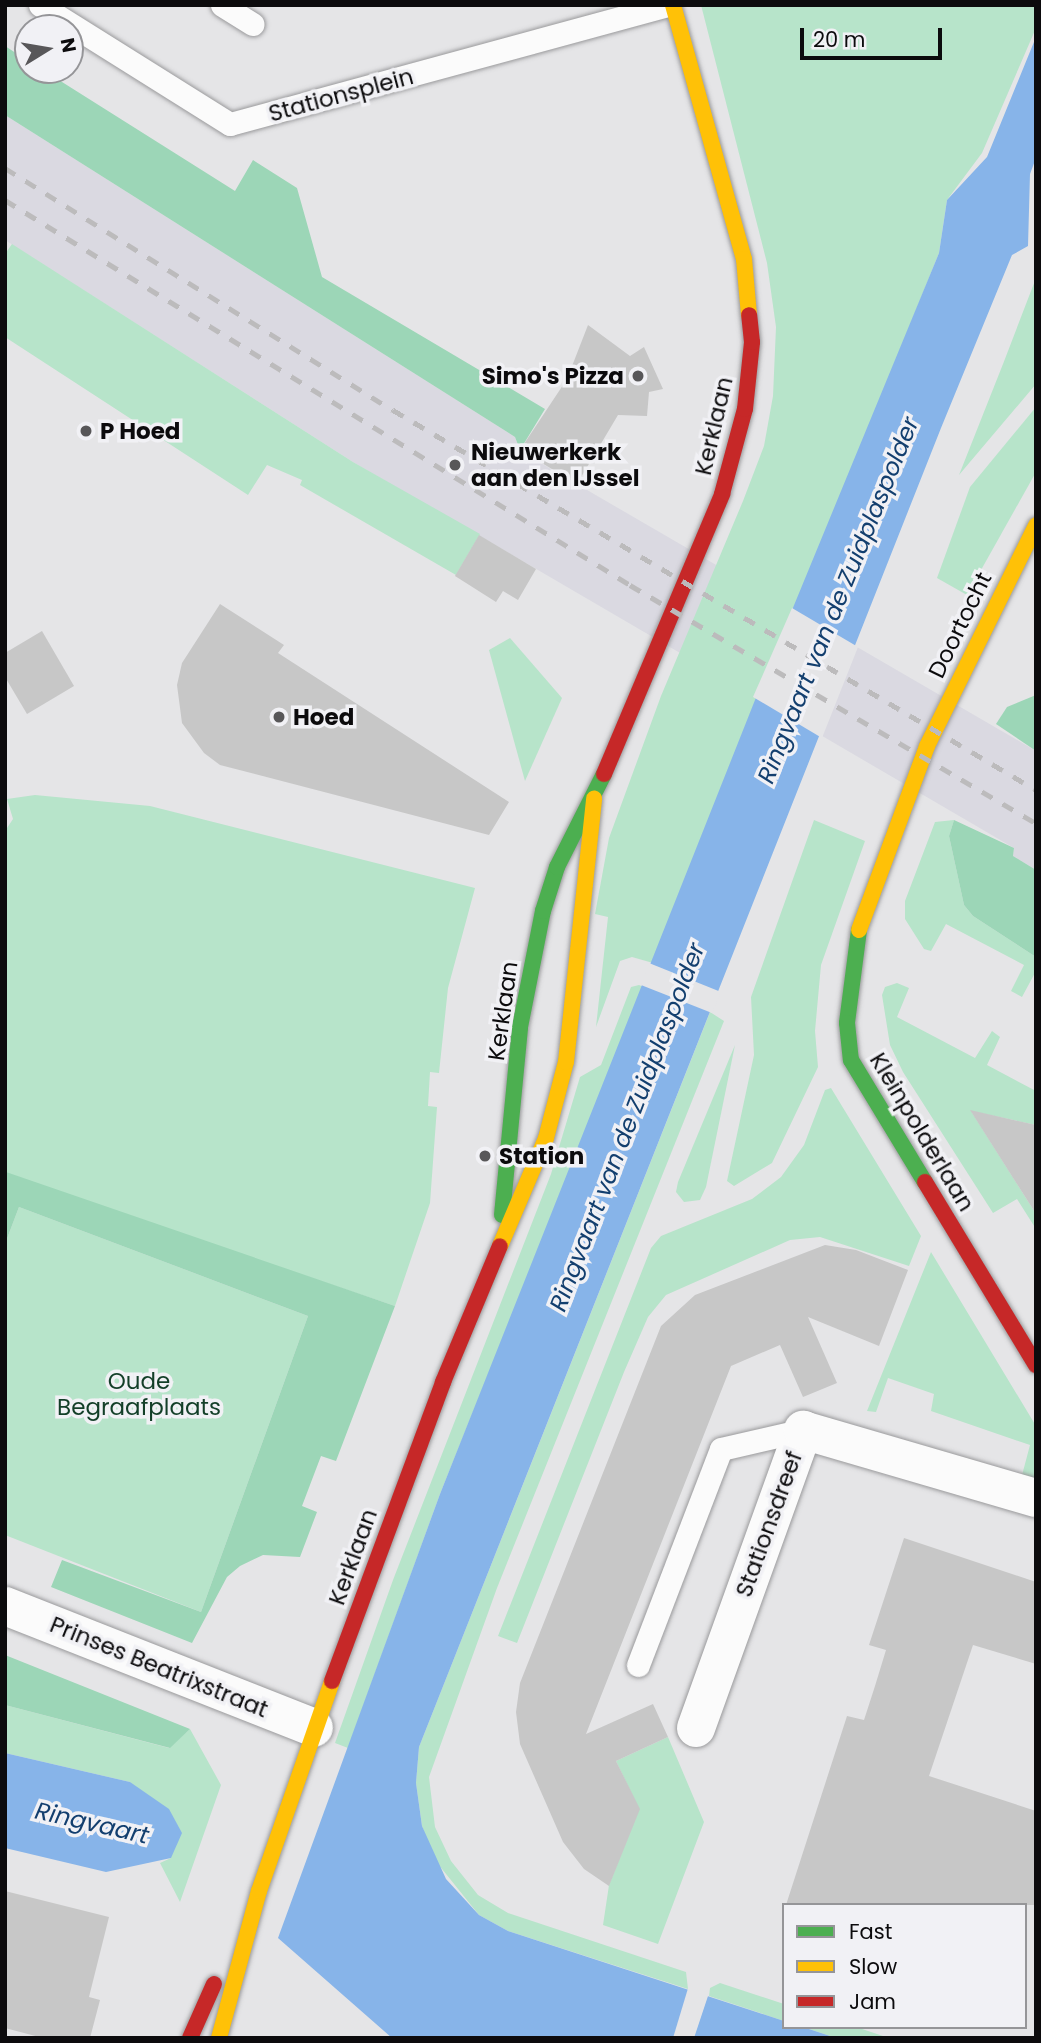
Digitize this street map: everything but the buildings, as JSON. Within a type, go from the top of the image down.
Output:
[{"type":"street","name":"Kerklaan","points":[[499,1241],[520,1027],[531,961],[556,867],[594,798],[722,494],[745,409],[752,342],[744,259],[670,5]]},
{"type":"street","name":"Doortocht","points":[[927,746],[1036,525]]},
{"type":"street","name":"Kleinpolderlaan","points":[[927,746],[857,936],[847,1023],[851,1060],[1036,1365]]},
{"type":"street","name":"Kerklaan","points":[[219,2038],[259,1891],[314,1728],[499,1241],[546,1138],[566,1062],[594,798]]},
{"type":"street","name":"Stationsdreef","points":[[696,1728],[803,1430],[1036,1498]]},
{"type":"street","name":"Prinses Beatrixstraat","points":[[5,1606],[314,1728]]},
{"type":"street","name":"Kerklaan","points":[[190,2038],[259,1891]]},
{"type":"lane","name":"Stationsplein","points":[[40,5],[230,124],[670,5]]},
{"type":"lane","points":[[222,5],[253,24]]},
{"type":"lane","points":[[638,1665],[721,1449],[803,1430]]},
{"type":"shaded area","points":[[5,115],[515,437],[520,451],[1036,751],[1036,870],[1013,856],[1014,848],[353,462],[5,240]]},
{"type":"green space","points":[[701,5],[1036,5],[1036,28],[982,153],[947,200],[939,253],[653,963],[632,957],[620,961],[596,1027],[608,917],[595,914],[609,838],[661,696],[764,446],[773,396],[776,327],[767,263]]},
{"type":"green space","points":[[5,46],[14,52],[14,84],[65,84],[235,191],[253,160],[297,188],[322,277],[545,409],[520,450],[515,437],[5,115]]},
{"type":"green space","points":[[12,244],[353,462],[480,534],[456,575],[300,485],[302,480],[267,465],[248,495],[5,337],[5,254]]},
{"type":"green space","points":[[1036,278],[1036,384],[959,475],[1003,364]]},
{"type":"green space","points":[[1036,407],[1036,472],[967,595],[937,578],[970,487]]},
{"type":"green space","points":[[510,638],[562,698],[525,781],[489,650]]},
{"type":"green space","points":[[1036,695],[1036,751],[996,724],[1007,707]]},
{"type":"green space","points":[[35,795],[150,806],[475,888],[448,988],[439,1073],[430,1072],[428,1106],[437,1107],[430,1203],[395,1306],[5,1175],[5,831],[13,819],[7,799]]},
{"type":"green space","points":[[814,820],[865,841],[821,965],[815,1031],[818,1067],[772,1163],[734,1186],[727,1181],[754,1055],[751,997]]},
{"type":"green space","points":[[954,820],[949,836],[964,905],[973,916],[1036,957],[1036,971],[1022,997],[1011,991],[1024,965],[946,924],[931,951],[924,949],[905,919],[905,901],[935,822]]},
{"type":"green space","points":[[954,820],[1014,848],[1013,856],[1036,870],[1036,957],[973,916],[964,905],[949,836]]},
{"type":"green space","points":[[897,983],[909,988],[897,1017],[975,1058],[992,1031],[1000,1037],[987,1065],[1036,1091],[1036,1125],[971,1111],[1036,1214],[1036,1229],[1017,1199],[993,1213],[903,1072],[890,1045],[882,995],[885,987]]},
{"type":"green space","points":[[631,987],[644,987],[440,1494],[348,1748],[335,1743],[393,1580],[551,1174],[580,1077],[601,1065]]},
{"type":"green space","points":[[710,1012],[724,1021],[497,1588],[429,1777],[435,1827],[451,1861],[478,1895],[508,1913],[686,1972],[688,1989],[508,1931],[479,1915],[434,1859],[422,1826],[416,1783],[419,1747]]},
{"type":"green space","points":[[735,1045],[706,1187],[700,1200],[684,1202],[676,1192],[678,1182]]},
{"type":"green space","points":[[831,1088],[921,1236],[909,1266],[820,1237],[790,1240],[666,1295],[648,1317],[624,1372],[517,1643],[498,1636],[651,1248],[661,1236],[752,1199],[781,1177],[804,1145],[825,1090]]},
{"type":"green space","points":[[6,1172],[395,1306],[336,1461],[321,1456],[302,1506],[317,1512],[300,1557],[263,1555],[240,1566],[227,1577],[192,1643],[51,1587],[62,1560],[201,1612],[308,1316],[19,1207],[5,1244]]},
{"type":"green space","name":"Oude Begraafplaats","points":[[19,1207],[308,1316],[201,1612],[5,1535],[5,1244]]},
{"type":"green space","points":[[931,1252],[1036,1426],[1036,1480],[1021,1479],[1030,1445],[931,1411],[934,1394],[888,1378],[876,1412],[867,1411]]},
{"type":"green space","points":[[5,1655],[190,1729],[170,1748],[5,1705]]},
{"type":"green space","points":[[5,1705],[169,1748],[190,1729],[221,1785],[180,1902],[160,1863],[171,1858],[130,1782],[5,1753]]},
{"type":"green space","points":[[668,1737],[704,1822],[658,1944],[603,1925],[609,1885],[639,1809],[616,1761]]},
{"type":"green space","points":[[720,1983],[782,2003],[782,2020],[709,1996],[710,1988]]},
{"type":"green space","points":[[809,2029],[862,2029],[889,2038],[836,2038]]},
{"type":"water","name":"Ringvaart van de Zuidplaspolder","points":[[1036,37],[1036,158],[1030,174],[1028,246],[1012,255],[941,428],[419,1747],[416,1783],[422,1826],[446,1879],[479,1915],[508,1931],[782,2020],[782,2029],[809,2029],[836,2038],[392,2038],[278,1938],[440,1494],[755,700],[939,253],[947,200],[987,157]]},
{"type":"water","name":"Ringvaart","points":[[5,1753],[130,1782],[169,1809],[182,1833],[171,1858],[106,1872],[5,1848]]},
{"type":"pier","points":[[792,608],[858,647],[822,738],[753,697]]},
{"type":"pier","points":[[649,963],[721,992],[712,1013],[641,985]]},
{"type":"pier","points":[[689,1985],[709,1993],[694,2038],[673,2038]]},
{"type":"railway","points":[[5,168],[393,410],[1036,790]]},
{"type":"railway","points":[[5,200],[630,585],[1036,823]]},
{"type":"traffic: fast","points":[[502,1215],[520,1027],[543,911],[557,867],[604,774]]},
{"type":"traffic: fast","points":[[859,930],[847,1023],[851,1060],[925,1182]]},
{"type":"traffic: slow","points":[[673,5],[744,259],[749,315]]},
{"type":"traffic: slow","points":[[859,930],[927,746],[1036,525]]},
{"type":"traffic: slow","points":[[500,1246],[546,1138],[566,1062],[594,798]]},
{"type":"traffic: slow","points":[[219,2038],[259,1891],[332,1681]]},
{"type":"traffic: jam","points":[[604,774],[722,494],[745,409],[752,342],[749,315]]},
{"type":"traffic: jam","points":[[925,1182],[1036,1365]]},
{"type":"traffic: jam","points":[[332,1681],[443,1382],[500,1246]]},
{"type":"traffic: jam","points":[[190,2038],[214,1984]]},
{"type":"place","name":"Simo's Pizza","points":[[638,376]]},
{"type":"place","name":"P Hoed","points":[[86,431]]},
{"type":"place","name":"Nieuwerkerk aan den IJssel","points":[[455,465]]},
{"type":"place","name":"Hoed","points":[[279,717]]},
{"type":"place","name":"Station","points":[[485,1156]]}]
